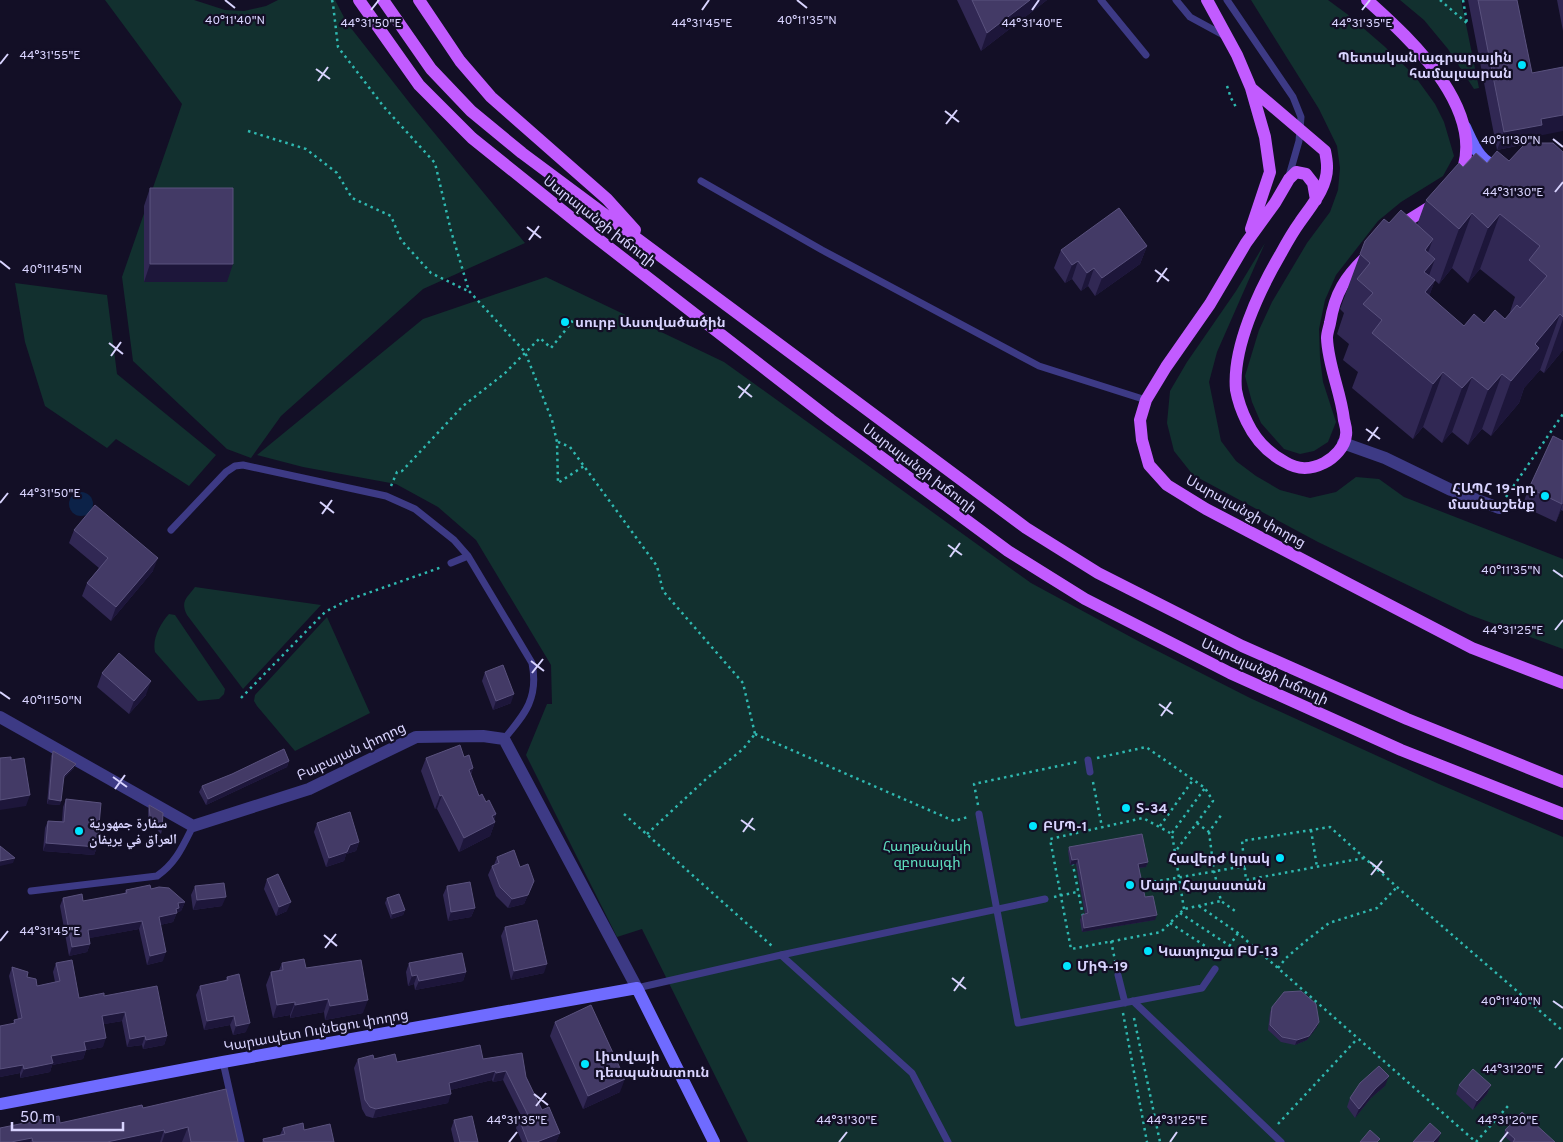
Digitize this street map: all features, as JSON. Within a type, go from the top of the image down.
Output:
[{"type":"main road","name":"Սարալանջի խճուղի","points":[[359,0],[420,85],[472,138],[596,238],[831,420],[1008,552],[1085,599],[1230,673],[1401,750],[1563,814]]},
{"type":"main road","name":"Սարալանջի խճուղի","points":[[383,0],[431,70],[471,112],[522,153],[1026,528],[1098,573],[1242,646],[1406,720],[1563,782]]},
{"type":"main road","points":[[419,0],[460,62],[491,97],[608,199],[653,249]]},
{"type":"main road","points":[[1207,0],[1237,55],[1251,88],[1265,137],[1270,172],[1246,243]]},
{"type":"main road","points":[[1251,88],[1325,151],[1328,167],[1326,180],[1316,200],[1280,254],[1259,294],[1240,347],[1236,390],[1242,411],[1259,442],[1275,457],[1296,468],[1315,468],[1331,459],[1340,450],[1346,435],[1343,406],[1333,372],[1327,338],[1332,307],[1341,285],[1353,270],[1398,226],[1450,195],[1464,165],[1466,149],[1465,127],[1448,89],[1427,59],[1397,26],[1367,0]]},
{"type":"main road","points":[[1246,243],[1289,179],[1296,172],[1306,174],[1313,183],[1316,200]]},
{"type":"main road","name":"Սարալանջի փողոց","points":[[1246,243],[1210,304],[1166,367],[1146,400],[1140,420],[1142,440],[1149,465],[1167,485],[1206,509],[1472,648],[1563,683]]},
{"type":"street","points":[[1465,127],[1483,159],[1488,163],[1497,166],[1516,162]]},
{"type":"street","points":[[1450,195],[1467,192]]},
{"type":"street","points":[[1343,443],[1385,458],[1451,490],[1499,508]]},
{"type":"street","points":[[0,717],[193,826]]},
{"type":"street","name":"Բաբայան փողոց","points":[[193,826],[309,789],[416,737],[483,736],[504,739]]},
{"type":"street","points":[[504,739],[637,988],[714,1142]]},
{"type":"street","name":"Կարապետ Ուլնեցու փողոց","points":[[0,1104],[637,988]]},
{"type":"lane","points":[[1101,0],[1146,56]]},
{"type":"lane","points":[[1176,0],[1190,17],[1228,38]]},
{"type":"lane","points":[[1227,0],[1293,98],[1301,117],[1289,179]]},
{"type":"lane","points":[[701,181],[822,250],[1039,366],[1146,400]]},
{"type":"lane","points":[[171,530],[226,472],[235,466],[244,465],[386,496],[415,509],[454,540],[468,556],[532,663],[535,678],[527,710],[524,717],[504,739]]},
{"type":"lane","points":[[451,563],[468,556]]},
{"type":"lane","points":[[1088,760],[1090,772]]},
{"type":"lane","points":[[979,814],[1018,1023],[1202,988],[1214,969]]},
{"type":"lane","points":[[31,891],[157,876],[168,869],[175,860],[193,826]]},
{"type":"lane","points":[[637,988],[781,955],[1045,899]]},
{"type":"lane","points":[[781,955],[912,1073],[948,1142]]},
{"type":"lane","points":[[1117,972],[1127,1002],[1281,1142]]},
{"type":"lane","points":[[223,1062],[241,1142]]},
{"type":"path","points":[[332,0],[338,47],[384,107],[435,164],[451,231],[469,292]]},
{"type":"path","points":[[1440,0],[1468,24],[1463,0]]},
{"type":"path","points":[[1227,86],[1237,109]]},
{"type":"path","points":[[248,132],[306,149],[336,173],[352,198],[390,216],[401,240],[431,273],[469,292],[525,352],[552,420],[558,442],[558,483],[584,466]]},
{"type":"path","points":[[386,496],[397,472],[402,471],[463,406],[504,374],[540,338],[551,348],[572,322],[568,319]]},
{"type":"path","points":[[1499,508],[1563,414]]},
{"type":"path","points":[[558,442],[570,447],[657,566],[663,591],[743,683],[755,734]]},
{"type":"path","points":[[241,698],[325,612],[348,600],[451,563]]},
{"type":"path","points":[[755,734],[954,821],[979,814]]},
{"type":"path","points":[[646,834],[706,779],[743,749],[755,734]]},
{"type":"path","points":[[1160,826],[1193,780]]},
{"type":"path","points":[[1093,782],[1102,827]]},
{"type":"path","points":[[1175,852],[1213,801],[1206,788],[1172,834],[1184,909]]},
{"type":"path","points":[[624,814],[781,955]]},
{"type":"path","points":[[1221,902],[1214,871],[1209,832],[1222,814]]},
{"type":"path","points":[[1172,834],[1144,818],[1050,839],[1059,896],[1071,949],[1161,932],[1184,909],[1221,902],[1235,911]]},
{"type":"path","points":[[1197,823],[1209,832]]},
{"type":"path","points":[[1364,858],[1246,880],[1242,841],[1330,827],[1563,1032]]},
{"type":"path","points":[[1311,830],[1317,867]]},
{"type":"path","points":[[1129,847],[1134,885],[1142,914],[1084,926],[1078,892],[1072,860],[1129,847]]},
{"type":"path","points":[[1134,885],[1245,866]]},
{"type":"path","points":[[1278,968],[1286,958],[1329,923],[1377,908],[1397,887]]},
{"type":"path","points":[[1059,896],[1078,892]]},
{"type":"path","points":[[1199,906],[1238,933],[1476,1142],[1508,1106]]},
{"type":"path","points":[[1180,913],[1230,946]]},
{"type":"path","points":[[1170,923],[1221,959],[1238,933]]},
{"type":"path","points":[[1111,942],[1117,972]]},
{"type":"path","points":[[1127,1002],[1147,1142]]},
{"type":"path","points":[[1127,1002],[1160,1142]]},
{"type":"path","points":[[1270,1133],[1357,1039]]},
{"type":"green space","points":[[105,0],[194,0],[225,10],[244,11],[266,6],[278,0],[335,0],[347,23],[412,106],[525,243],[423,289],[281,416],[251,458],[227,449],[133,361],[122,277],[182,104]]},
{"type":"green space","points":[[1251,0],[1328,0],[1347,14],[1414,75],[1435,104],[1444,122],[1454,156],[1443,176],[1401,202],[1378,221],[1336,275],[1325,300],[1319,329],[1323,382],[1336,422],[1328,442],[1314,451],[1300,454],[1284,449],[1261,423],[1252,402],[1245,376],[1259,330],[1272,302],[1307,243],[1330,212],[1338,190],[1340,168],[1337,146],[1319,109]]},
{"type":"green space","points":[[1400,0],[1461,0],[1479,88],[1474,89],[1448,49],[1424,20]]},
{"type":"green space","points":[[1265,243],[1217,352],[1209,382],[1221,441],[1236,461],[1256,476],[1280,490],[1310,498],[1336,492],[1356,477],[1379,479],[1404,497],[1563,559],[1563,649],[1470,615],[1318,542],[1193,475],[1174,451],[1167,423],[1170,391],[1187,362],[1236,291]]},
{"type":"green space","name":"Հաղթանակի զբոսայգի","points":[[546,277],[724,362],[1031,583],[1140,642],[1250,698],[1439,784],[1563,837],[1563,1142],[748,1142],[642,929],[617,937],[526,755],[547,704],[552,704],[551,665],[476,540],[438,507],[396,484],[303,467],[257,455],[423,319]]},
{"type":"green space","points":[[15,283],[107,295],[117,374],[216,455],[189,486],[116,439],[107,448],[45,406],[25,342]]},
{"type":"green space","points":[[195,587],[321,605],[243,689],[187,615],[184,603]]},
{"type":"green space","points":[[169,614],[175,615],[225,689],[224,694],[219,699],[198,701],[155,652],[154,647],[158,632]]},
{"type":"green space","points":[[327,617],[370,713],[295,751],[257,706],[254,701],[255,695]]},
{"type":"water","points":[[81,492],[89,496],[93,504],[89,512],[81,516],[73,512],[69,504],[73,496]]},
{"type":"building","points":[[972,0],[1030,0],[987,33]]},
{"type":"building","points":[[1478,0],[1517,0],[1532,73],[1563,67],[1563,115],[1541,119],[1542,125],[1504,132]]},
{"type":"building","points":[[1530,143],[1553,143],[1563,152],[1563,317],[1560,314],[1535,344],[1539,348],[1511,381],[1502,374],[1488,390],[1472,377],[1462,388],[1443,372],[1433,384],[1372,333],[1382,320],[1363,304],[1373,293],[1357,279],[1370,263],[1360,254],[1365,241],[1384,219],[1389,223],[1401,210],[1433,239],[1425,250],[1435,259],[1424,272],[1435,280],[1425,292],[1464,326],[1474,314],[1484,323],[1495,310],[1505,319],[1517,305],[1520,308],[1547,276],[1529,260],[1540,246],[1500,214],[1488,228],[1472,213],[1459,229],[1426,200],[1459,163],[1463,167],[1476,153],[1487,163],[1497,151],[1509,161],[1523,146]]},
{"type":"building","points":[[150,188],[233,188],[233,264],[150,264]]},
{"type":"building","points":[[1119,208],[1147,246],[1102,278],[1094,268],[1087,273],[1078,261],[1072,265],[1061,250]]},
{"type":"building","points":[[1553,436],[1563,441],[1562,504],[1529,488]]},
{"type":"building","points":[[95,505],[158,558],[116,607],[87,583],[108,558],[74,530]]},
{"type":"building","points":[[119,653],[151,681],[134,701],[102,673]]},
{"type":"building","points":[[503,665],[514,694],[496,701],[485,672]]},
{"type":"building","points":[[460,745],[464,757],[469,755],[473,768],[469,770],[479,796],[482,794],[486,802],[489,800],[496,814],[492,816],[495,822],[464,838],[442,795],[440,796],[426,758]]},
{"type":"building","points":[[284,749],[289,761],[208,799],[202,786]]},
{"type":"building","points":[[53,751],[76,764],[64,776],[61,801],[49,799]]},
{"type":"building","points":[[11,757],[11,760],[24,758],[30,795],[0,800],[0,758]]},
{"type":"building","name":"سفارة جمهورية العراق في يريفان","points":[[66,799],[101,803],[97,847],[46,843],[48,821],[64,822]]},
{"type":"building","points":[[149,805],[163,813],[162,830],[150,816]]},
{"type":"building","points":[[350,812],[359,842],[350,845],[347,852],[329,858],[317,823]]},
{"type":"building","points":[[1142,834],[1148,862],[1138,864],[1145,897],[1153,896],[1157,915],[1084,928],[1082,915],[1088,913],[1078,859],[1072,860],[1069,847]]},
{"type":"building","points":[[0,846],[15,858],[0,861]]},
{"type":"building","points":[[514,850],[520,867],[528,864],[534,881],[528,895],[512,899],[500,887],[492,866],[499,863],[497,857]]},
{"type":"building","points":[[278,874],[291,902],[279,907],[267,879]]},
{"type":"building","points":[[470,882],[475,908],[451,912],[447,886]]},
{"type":"building","points":[[224,883],[226,897],[197,900],[195,886]]},
{"type":"building","points":[[150,885],[151,889],[159,887],[169,888],[185,902],[178,903],[177,913],[159,917],[166,952],[150,956],[142,921],[88,930],[90,944],[72,947],[63,898],[82,894],[83,901],[127,893],[126,890]]},
{"type":"building","points":[[399,894],[405,910],[392,914],[387,898]]},
{"type":"building","points":[[537,920],[547,964],[514,971],[505,927]]},
{"type":"building","points":[[462,953],[466,972],[419,981],[417,975],[412,976],[409,963]]},
{"type":"building","points":[[304,959],[306,968],[361,960],[368,1000],[330,1006],[328,999],[295,1005],[295,1002],[277,1005],[271,972],[283,970],[282,963]]},
{"type":"building","points":[[72,960],[79,998],[104,993],[104,996],[157,986],[167,1036],[146,1040],[145,1036],[130,1039],[125,1012],[102,1016],[106,1038],[84,1042],[86,1050],[51,1056],[53,1063],[24,1069],[23,1065],[0,1069],[0,1026],[15,1023],[14,1020],[22,1018],[12,967],[28,972],[27,977],[36,979],[37,986],[60,981],[56,963]]},
{"type":"building","points":[[239,974],[250,1023],[236,1026],[234,1016],[207,1021],[200,986],[228,980],[227,977]]},
{"type":"building","points":[[1301,991],[1316,1004],[1319,1022],[1309,1036],[1297,1040],[1282,1037],[1270,1025],[1272,1007],[1284,992]]},
{"type":"building","name":"Լիտվայի դեսպանատուն","points":[[591,1005],[625,1079],[588,1096],[555,1022]]},
{"type":"building","points":[[480,1045],[483,1059],[522,1053],[526,1077],[542,1110],[549,1107],[560,1133],[537,1142],[528,1142],[519,1119],[528,1115],[506,1071],[496,1073],[495,1071],[449,1083],[451,1094],[376,1109],[370,1107],[365,1100],[358,1059],[373,1055],[374,1059],[395,1054],[397,1062]]},
{"type":"building","points":[[1379,1066],[1389,1076],[1375,1089],[1359,1109],[1350,1098],[1360,1083]]},
{"type":"building","points":[[1473,1069],[1491,1085],[1477,1101],[1459,1085]]},
{"type":"building","points":[[226,1089],[238,1142],[191,1142],[188,1127],[165,1133],[164,1130],[107,1142],[33,1142],[32,1138],[0,1142],[0,1128],[59,1116],[60,1123],[142,1105],[143,1108]]},
{"type":"building","points":[[1522,1112],[1555,1142],[1513,1142],[1515,1139],[1505,1130]]},
{"type":"building","points":[[472,1116],[478,1142],[460,1142],[454,1120]]},
{"type":"building","points":[[303,1123],[304,1130],[330,1124],[334,1142],[264,1142],[263,1139],[285,1134],[283,1128]]},
{"type":"building","points":[[1430,1123],[1441,1133],[1433,1142],[1413,1142]]},
{"type":"building","points":[[1370,1130],[1380,1139],[1377,1142],[1360,1142]]},
{"type":"place","name":"Պետական ագրարային համալսարան","points":[[1522,65]]},
{"type":"place","name":"սուրբ Աստվածածին","points":[[565,322]]},
{"type":"place","name":"ՀԱՊՀ 19-րդ մասնաշենք","points":[[1545,496]]},
{"type":"place","name":"Տ-34","points":[[1126,808]]},
{"type":"place","name":"ԲՄՊ-1","points":[[1033,826]]},
{"type":"place","name":"سفارة جمهورية العراق في يريفان","points":[[79,831]]},
{"type":"place","name":"Հավերժ կրակ","points":[[1280,858]]},
{"type":"place","name":"Մայր Հայաստան","points":[[1130,885]]},
{"type":"place","name":"Կատյուշա ԲՄ-13","points":[[1148,951]]},
{"type":"place","name":"ՄիԳ-19","points":[[1067,966]]},
{"type":"place","name":"Լիտվայի դեսպանատուն","points":[[585,1064]]}]
